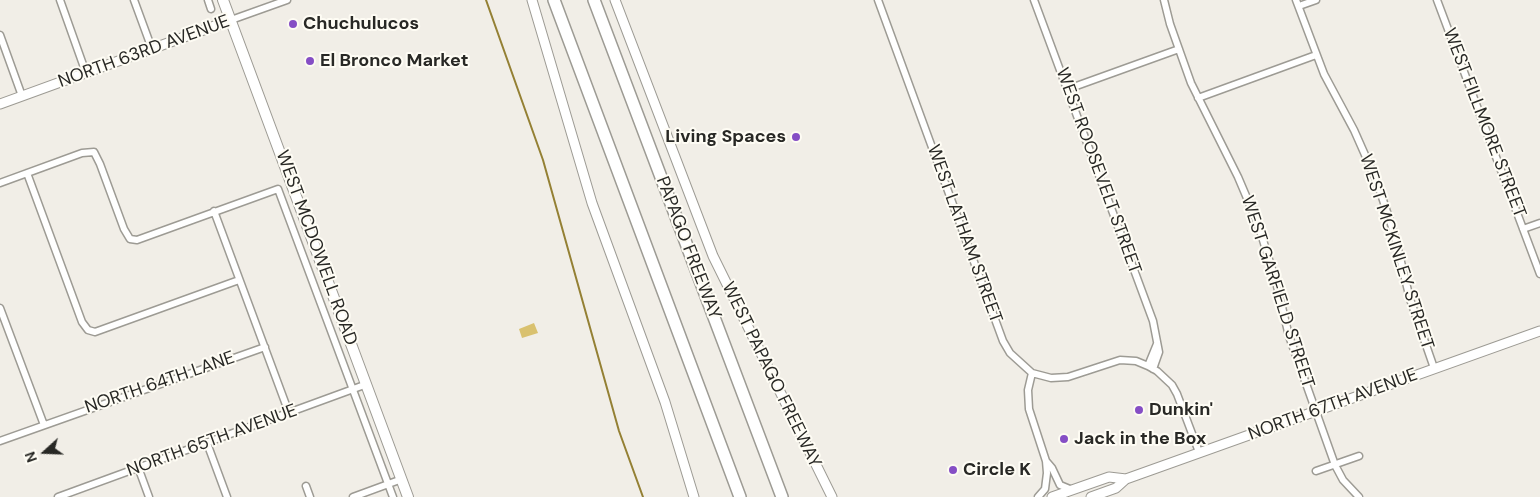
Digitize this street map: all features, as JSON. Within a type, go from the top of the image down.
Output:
[{"type":"highway","points":[[554,0],[740,497]]},
{"type":"highway","name":"PAPAGO FREEWAY","points":[[594,0],[782,497]]},
{"type":"main road","name":"WEST MCDOWELL ROAD","points":[[224,0],[408,497]]},
{"type":"main road","points":[[532,0],[592,203],[665,402],[694,497]]},
{"type":"main road","name":"WEST PAPAGO FREEWAY","points":[[615,0],[714,256],[832,497]]},
{"type":"main road","name":"NORTH 63RD AVENUE","points":[[0,104],[231,20]]},
{"type":"main road","name":"NORTH 67TH AVENUE","points":[[1091,497],[1116,488],[1126,479],[1199,452],[1540,331]]},
{"type":"main road","name":"NORTH 67TH AVENUE","points":[[1057,496],[1109,477],[1126,479]]},
{"type":"street","points":[[60,0],[86,73]]},
{"type":"street","points":[[134,0],[152,49]]},
{"type":"street","points":[[208,0],[211,9]]},
{"type":"street","name":"NORTH 63RD AVENUE","points":[[231,20],[287,0]]},
{"type":"street","name":"WEST LATHAM STREET","points":[[878,0],[1003,341],[1014,357],[1032,373]]},
{"type":"street","name":"WEST ROOSEVELT STREET","points":[[1034,0],[1153,321],[1159,352],[1150,368]]},
{"type":"street","name":"WEST GARFIELD STREET","points":[[1164,0],[1178,48],[1198,98],[1253,209],[1274,275],[1288,336],[1335,465],[1343,480],[1359,497]]},
{"type":"street","points":[[1298,3],[1316,0]]},
{"type":"street","name":"WEST FILLMORE STREET","points":[[1437,0],[1540,274]]},
{"type":"street","name":"WEST MCKINLEY STREET","points":[[1298,3],[1316,55],[1374,174],[1394,233],[1410,300],[1434,368]]},
{"type":"street","points":[[0,35],[22,96]]},
{"type":"street","points":[[1068,89],[1178,48]]},
{"type":"street","points":[[1198,98],[1316,55]]},
{"type":"street","points":[[0,183],[82,153],[94,152],[124,229],[130,239],[137,240],[214,212],[289,413]]},
{"type":"street","points":[[27,173],[82,322],[88,330],[95,332],[239,280]]},
{"type":"street","name":"WEST MCDOWELL ROAD","points":[[214,212],[278,188],[393,497]]},
{"type":"street","points":[[1524,229],[1540,223]]},
{"type":"street","points":[[0,308],[44,424]]},
{"type":"street","name":"NORTH 64TH LANE","points":[[0,441],[265,347]]},
{"type":"street","points":[[1038,497],[1045,489],[1047,473],[1046,461],[1029,409],[1028,390],[1032,373],[1051,378],[1068,377],[1120,360],[1136,361],[1165,378],[1177,394],[1199,452]]},
{"type":"street","name":"NORTH 65TH AVENUE","points":[[58,497],[68,495],[367,384]]},
{"type":"street","points":[[207,442],[227,497]]},
{"type":"street","points":[[1316,471],[1359,456]]},
{"type":"street","points":[[1046,461],[1052,468],[1060,485],[1073,490]]},
{"type":"street","points":[[138,468],[149,497]]},
{"type":"street","points":[[353,497],[402,479]]},
{"type":"street","points":[[306,486],[310,497]]},
{"type":"shaded area","points":[[534,323],[538,333],[522,338],[519,329]]},
{"type":"waterway","points":[[486,0],[543,160],[619,431],[643,497]]},
{"type":"place","name":"Chuchulucos","points":[[293,24]]},
{"type":"place","name":"El Bronco Market","points":[[310,61]]},
{"type":"place","name":"Living Spaces","points":[[796,137]]},
{"type":"place","name":"Dunkin'","points":[[1139,410]]},
{"type":"place","name":"Jack in the Box","points":[[1064,439]]},
{"type":"place","name":"Circle K","points":[[953,470]]}]
